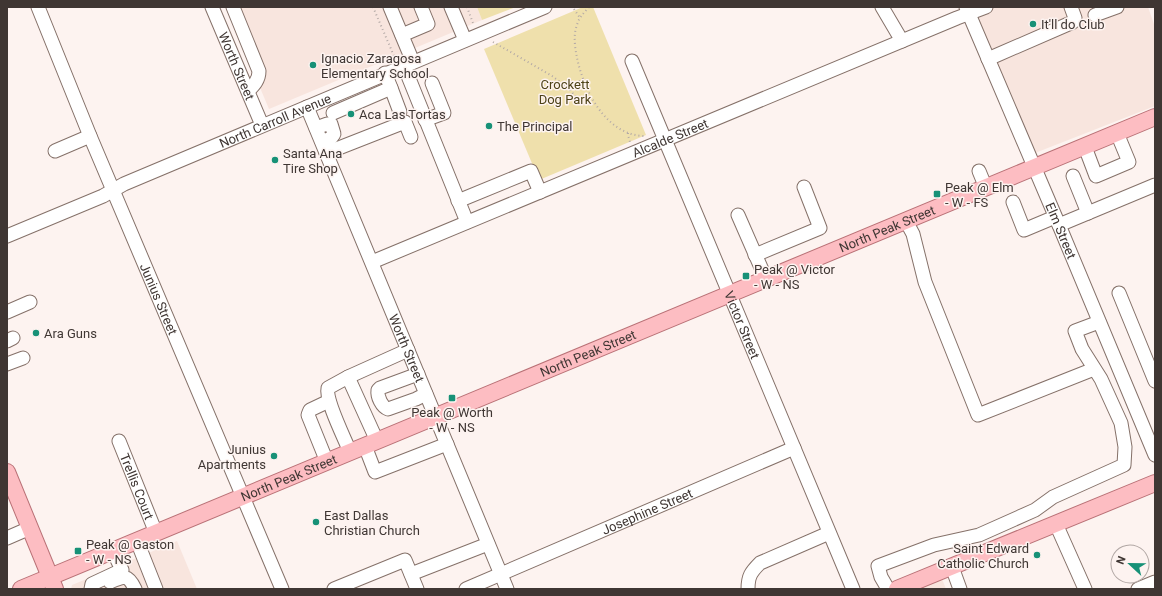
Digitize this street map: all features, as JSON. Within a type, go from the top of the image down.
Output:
[{"type":"main road","name":"North Peak Street","points":[[21,589],[53,583],[113,551],[1155,118]]},
{"type":"main road","points":[[9,481],[53,583]]},
{"type":"main road","points":[[897,589],[1155,483]]},
{"type":"street","name":"Junius Street","points":[[38,7],[90,136],[114,189],[282,589]]},
{"type":"street","name":"Worth Street","points":[[212,7],[262,125]]},
{"type":"street","points":[[233,7],[259,70],[259,77],[248,91]]},
{"type":"street","points":[[390,7],[402,35],[408,64],[425,120],[467,222]]},
{"type":"street","points":[[402,35],[428,24],[421,7]]},
{"type":"street","points":[[451,7],[465,40]]},
{"type":"street","name":"North Carroll Avenue","points":[[7,236],[103,196],[124,184],[262,125],[545,7]]},
{"type":"street","points":[[882,7],[902,41]]},
{"type":"street","name":"Alcalde Street","points":[[372,262],[902,41],[967,10],[986,7]]},
{"type":"street","points":[[988,59],[1073,22],[1075,18],[1071,7]]},
{"type":"street","points":[[1095,15],[1118,7]]},
{"type":"street","name":"Elm Street","points":[[967,10],[1155,455]]},
{"type":"street","name":"Victor Street","points":[[632,61],[853,589]]},
{"type":"street","points":[[385,73],[400,112]]},
{"type":"street","points":[[425,120],[444,113],[432,83]]},
{"type":"street","points":[[316,128],[327,124],[332,119],[391,88]]},
{"type":"street","points":[[324,147],[334,134],[327,98]]},
{"type":"street","name":"Worth Street","points":[[307,107],[507,589]]},
{"type":"street","points":[[324,147],[405,122],[411,137]]},
{"type":"street","points":[[1085,147],[1096,176],[1129,162],[1118,133]]},
{"type":"street","points":[[55,151],[90,136]]},
{"type":"street","points":[[458,201],[531,171],[540,192]]},
{"type":"street","points":[[979,171],[986,188]]},
{"type":"street","points":[[1073,176],[1088,213]]},
{"type":"street","points":[[1013,202],[1024,230],[1088,213],[1155,186]]},
{"type":"street","points":[[755,255],[820,228],[804,187]]},
{"type":"street","points":[[738,215],[766,279]]},
{"type":"street","points":[[906,221],[913,234],[925,282],[978,415],[1094,369]]},
{"type":"street","points":[[1119,293],[1155,380]]},
{"type":"street","points":[[7,312],[30,302]]},
{"type":"street","points":[[888,589],[881,576],[878,566],[934,545],[979,535],[1035,510],[1053,497],[1124,464],[1126,447],[1121,423],[1101,379],[1082,349],[1075,331],[1099,322]]},
{"type":"street","points":[[364,446],[330,401],[327,392],[328,388],[348,377],[408,350]]},
{"type":"street","points":[[7,364],[23,358]]},
{"type":"street","points":[[418,374],[380,388],[377,393],[383,406],[388,409],[426,394]]},
{"type":"street","points":[[348,377],[364,446],[375,472],[447,444]]},
{"type":"street","points":[[327,462],[308,416],[310,410],[330,401]]},
{"type":"street","name":"Trellis Court","points":[[119,441],[156,533]]},
{"type":"street","name":"Josephine Street","points":[[466,589],[794,448]]},
{"type":"street","points":[[1056,524],[1085,589]]},
{"type":"street","points":[[7,538],[30,528]]},
{"type":"street","points":[[748,589],[748,579],[753,570],[760,563],[829,533]]},
{"type":"street","points":[[137,541],[156,589]]},
{"type":"street","points":[[334,589],[405,560],[412,584],[488,544]]},
{"type":"street","points":[[91,589],[92,584],[122,570],[113,551]]},
{"type":"street","points":[[952,567],[960,589]]},
{"type":"street","points":[[96,589],[119,578],[126,577],[131,580],[135,589]]},
{"type":"street","points":[[1138,589],[1155,582]]},
{"type":"path","points":[[373,7],[394,56]]},
{"type":"path","points":[[467,7],[473,23]]},
{"type":"path","points":[[589,7],[580,18],[576,26],[575,36],[576,51],[582,80],[590,96],[607,118],[628,133],[648,136]]},
{"type":"path","points":[[574,9],[580,18]]},
{"type":"path","points":[[493,42],[552,76],[568,87],[580,101],[590,96]]},
{"type":"path","points":[[568,87],[582,80]]},
{"type":"path","points":[[628,133],[631,142]]},
{"type":"shaded area","name":"Ignacio Zaragosa Elementary School","points":[[226,7],[477,7],[482,20],[269,109]]},
{"type":"shaded area","points":[[974,7],[1148,7],[1155,27],[1155,106],[1035,153],[1029,144]]},
{"type":"shaded area","points":[[177,541],[197,589],[71,589],[72,585]]},
{"type":"shaded area","points":[[942,579],[946,589],[918,589]]},
{"type":"green space","points":[[477,7],[516,7],[482,20]]},
{"type":"green space","name":"Crockett Dog Park","points":[[583,7],[593,7],[646,135],[539,180],[484,49]]},
{"type":"place","name":"It'll do Club","points":[[1033,24]]},
{"type":"place","name":"Ignacio Zaragosa Elementary School","points":[[313,65]]},
{"type":"place","name":"Aca Las Tortas","points":[[351,114]]},
{"type":"place","name":"The Principal","points":[[489,126]]},
{"type":"place","name":"Santa Ana Tire Shop","points":[[275,160]]},
{"type":"place","name":"Peak @ Elm - W - FS","points":[[937,194]]},
{"type":"place","name":"Peak @ Victor - W - NS","points":[[746,276]]},
{"type":"place","name":"Ara Guns","points":[[36,333]]},
{"type":"place","name":"Peak @ Worth - W - NS","points":[[452,398]]},
{"type":"place","name":"Junius Apartments","points":[[274,456]]},
{"type":"place","name":"East Dallas Christian Church","points":[[316,522]]},
{"type":"place","name":"Peak @ Gaston - W - NS","points":[[78,551]]},
{"type":"place","name":"Saint Edward Catholic Church","points":[[1037,555]]}]
